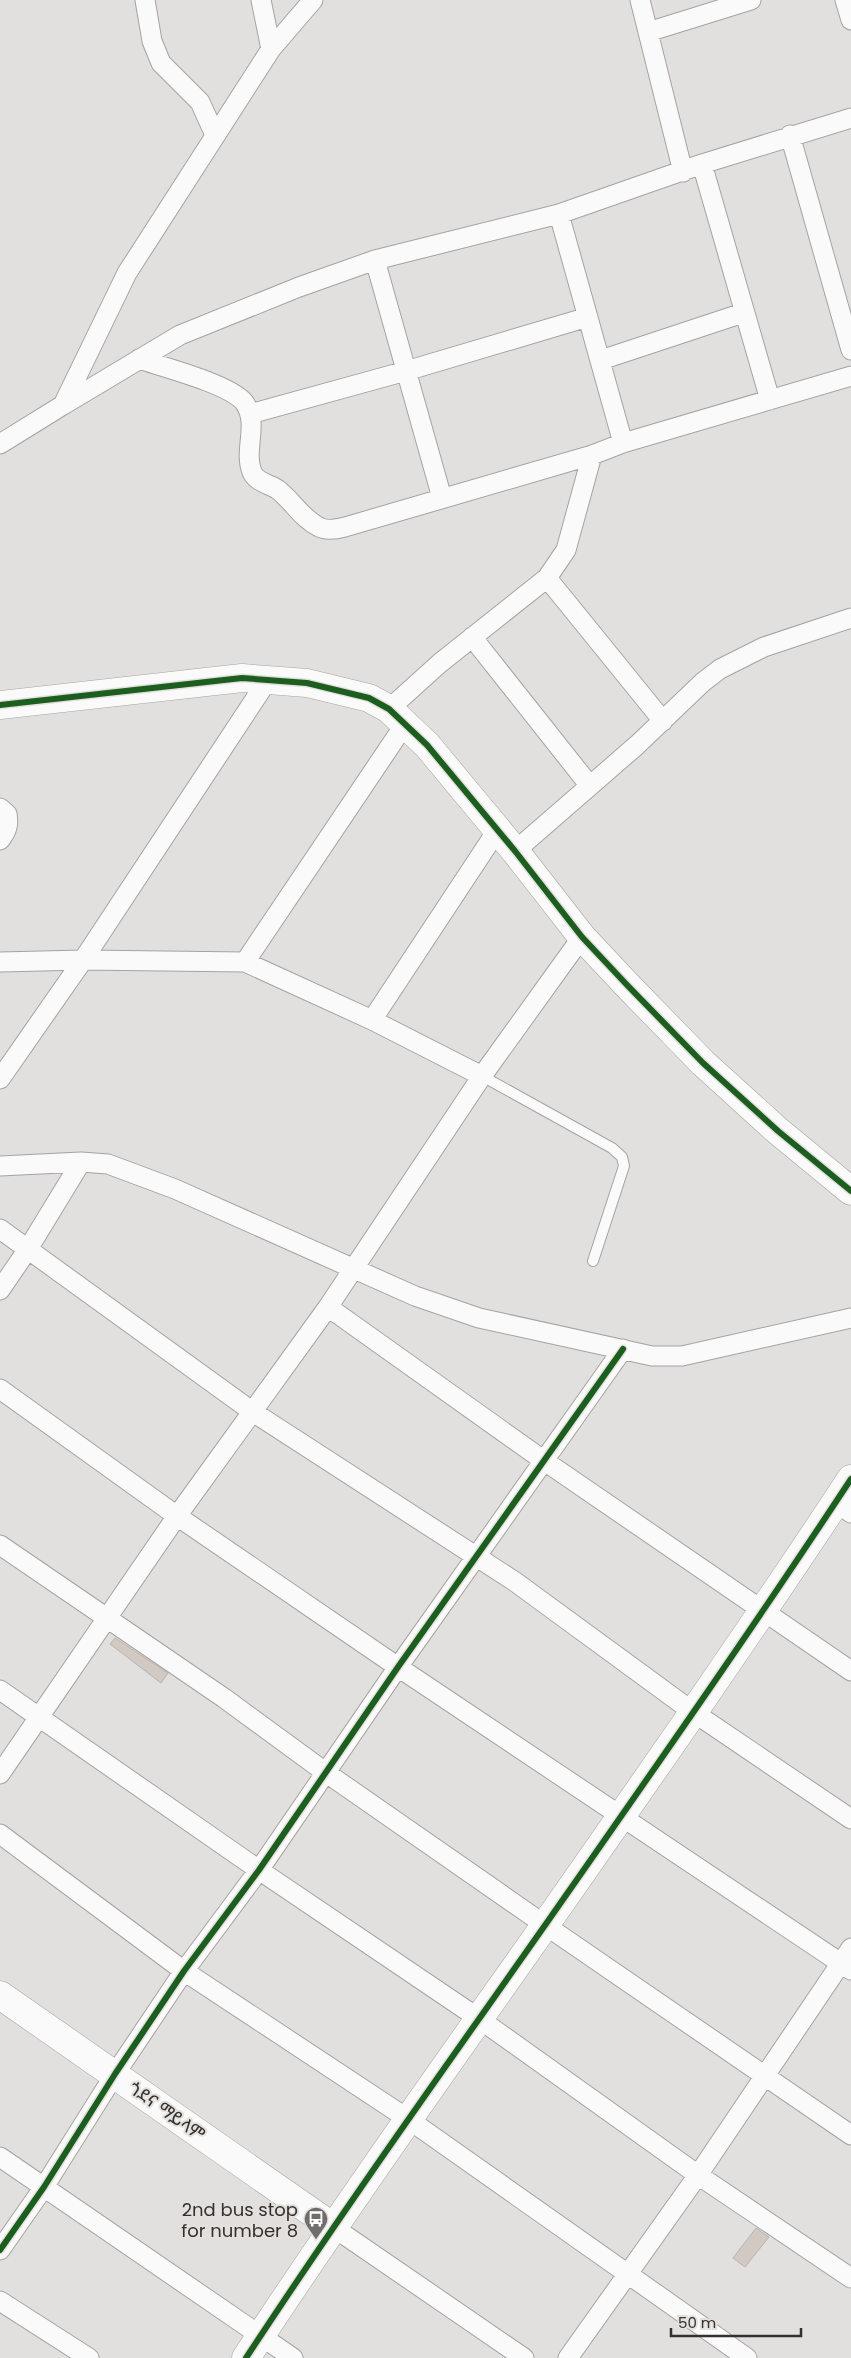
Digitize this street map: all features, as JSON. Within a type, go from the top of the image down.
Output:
[{"type":"street","points":[[145,0],[152,40],[161,63],[200,102],[215,135]]},
{"type":"street","points":[[261,0],[271,49]]},
{"type":"street","points":[[63,404],[126,273],[271,49],[313,0]]},
{"type":"street","points":[[640,0],[683,172]]},
{"type":"street","points":[[648,32],[751,0]]},
{"type":"street","points":[[845,0],[851,20]]},
{"type":"street","points":[[0,444],[180,334],[298,286],[375,260],[559,214],[790,135],[851,118]]},
{"type":"street","points":[[790,135],[851,350]]},
{"type":"street","points":[[702,164],[743,313],[770,400]]},
{"type":"street","points":[[559,214],[623,443]]},
{"type":"street","points":[[375,260],[442,498]]},
{"type":"street","points":[[601,360],[743,313]]},
{"type":"street","points":[[250,414],[406,371],[588,317]]},
{"type":"street","points":[[139,359],[230,392],[243,401],[250,414],[252,430],[250,457],[252,474],[260,481],[278,490],[305,517],[320,528],[345,528],[851,376]]},
{"type":"street","points":[[245,962],[397,716],[440,663],[547,578],[566,550],[592,455]]},
{"type":"street","points":[[547,578],[663,721]]},
{"type":"street","points":[[516,851],[663,721],[703,682],[740,658],[851,618]]},
{"type":"street","points":[[472,637],[590,786]]},
{"type":"street","points":[[0,704],[242,678],[269,678],[307,683],[369,698],[397,716],[427,744],[516,851],[582,937],[703,1063],[778,1131],[851,1191]]},
{"type":"street","points":[[0,1079],[83,960],[269,678]]},
{"type":"street","points":[[0,808],[7,814],[8,822],[7,831],[0,840]]},
{"type":"street","points":[[372,1020],[498,830]]},
{"type":"street","points":[[0,1774],[177,1516],[328,1306],[482,1076],[582,937]]},
{"type":"street","points":[[0,962],[83,960],[245,962],[372,1020],[482,1076]]},
{"type":"street","points":[[0,1290],[28,1249],[81,1162]]},
{"type":"street","points":[[0,1166],[81,1162],[108,1164],[175,1189],[354,1267],[415,1296],[464,1313],[516,1327],[652,1356],[682,1356],[851,1318]]},
{"type":"street","points":[[0,1229],[253,1412],[476,1556],[693,1712],[851,1819]]},
{"type":"street","points":[[328,1306],[543,1460],[851,1671]]},
{"type":"street","points":[[0,2250],[44,2187],[115,2074],[184,1971],[259,1870],[398,1667],[623,1349]]},
{"type":"street","points":[[0,1389],[177,1516],[398,1667],[621,1817],[848,1960],[763,2076],[698,2175],[568,2358]]},
{"type":"street","points":[[246,2358],[333,2227],[621,1817],[762,1610],[843,1508],[851,1479]]},
{"type":"street","points":[[0,1545],[224,1698],[325,1772],[851,2135]]},
{"type":"street","points":[[0,1690],[259,1870],[478,2018],[698,2175],[851,2278]]},
{"type":"street","points":[[0,1834],[184,1971],[408,2119],[747,2358]]},
{"type":"street","name":"ጎደና ማይላም","points":[[0,1995],[333,2227]]},
{"type":"street","points":[[0,2157],[293,2358]]},
{"type":"street","points":[[333,2227],[524,2358]]},
{"type":"street","points":[[0,2302],[89,2358]]},
{"type":"lane","points":[[482,1076],[612,1148],[622,1158],[624,1166],[594,1261]]},
{"type":"building","points":[[115,1638],[168,1673],[161,1683],[110,1644]]},
{"type":"building","points":[[756,2228],[769,2237],[745,2267],[733,2258]]},
{"type":"cycle path","points":[[0,705],[242,678],[307,683],[369,698],[389,709],[427,745],[515,851],[582,937],[628,986],[703,1063],[778,1131],[851,1191]]},
{"type":"cycle path","points":[[0,2250],[44,2187],[115,2074],[184,1971],[259,1870],[398,1667],[623,1349]]},
{"type":"cycle path","points":[[246,2358],[357,2193],[701,1701],[851,1479]]},
{"type":"place","name":"2nd bus stop for number 8","points":[[316,2240]]}]
